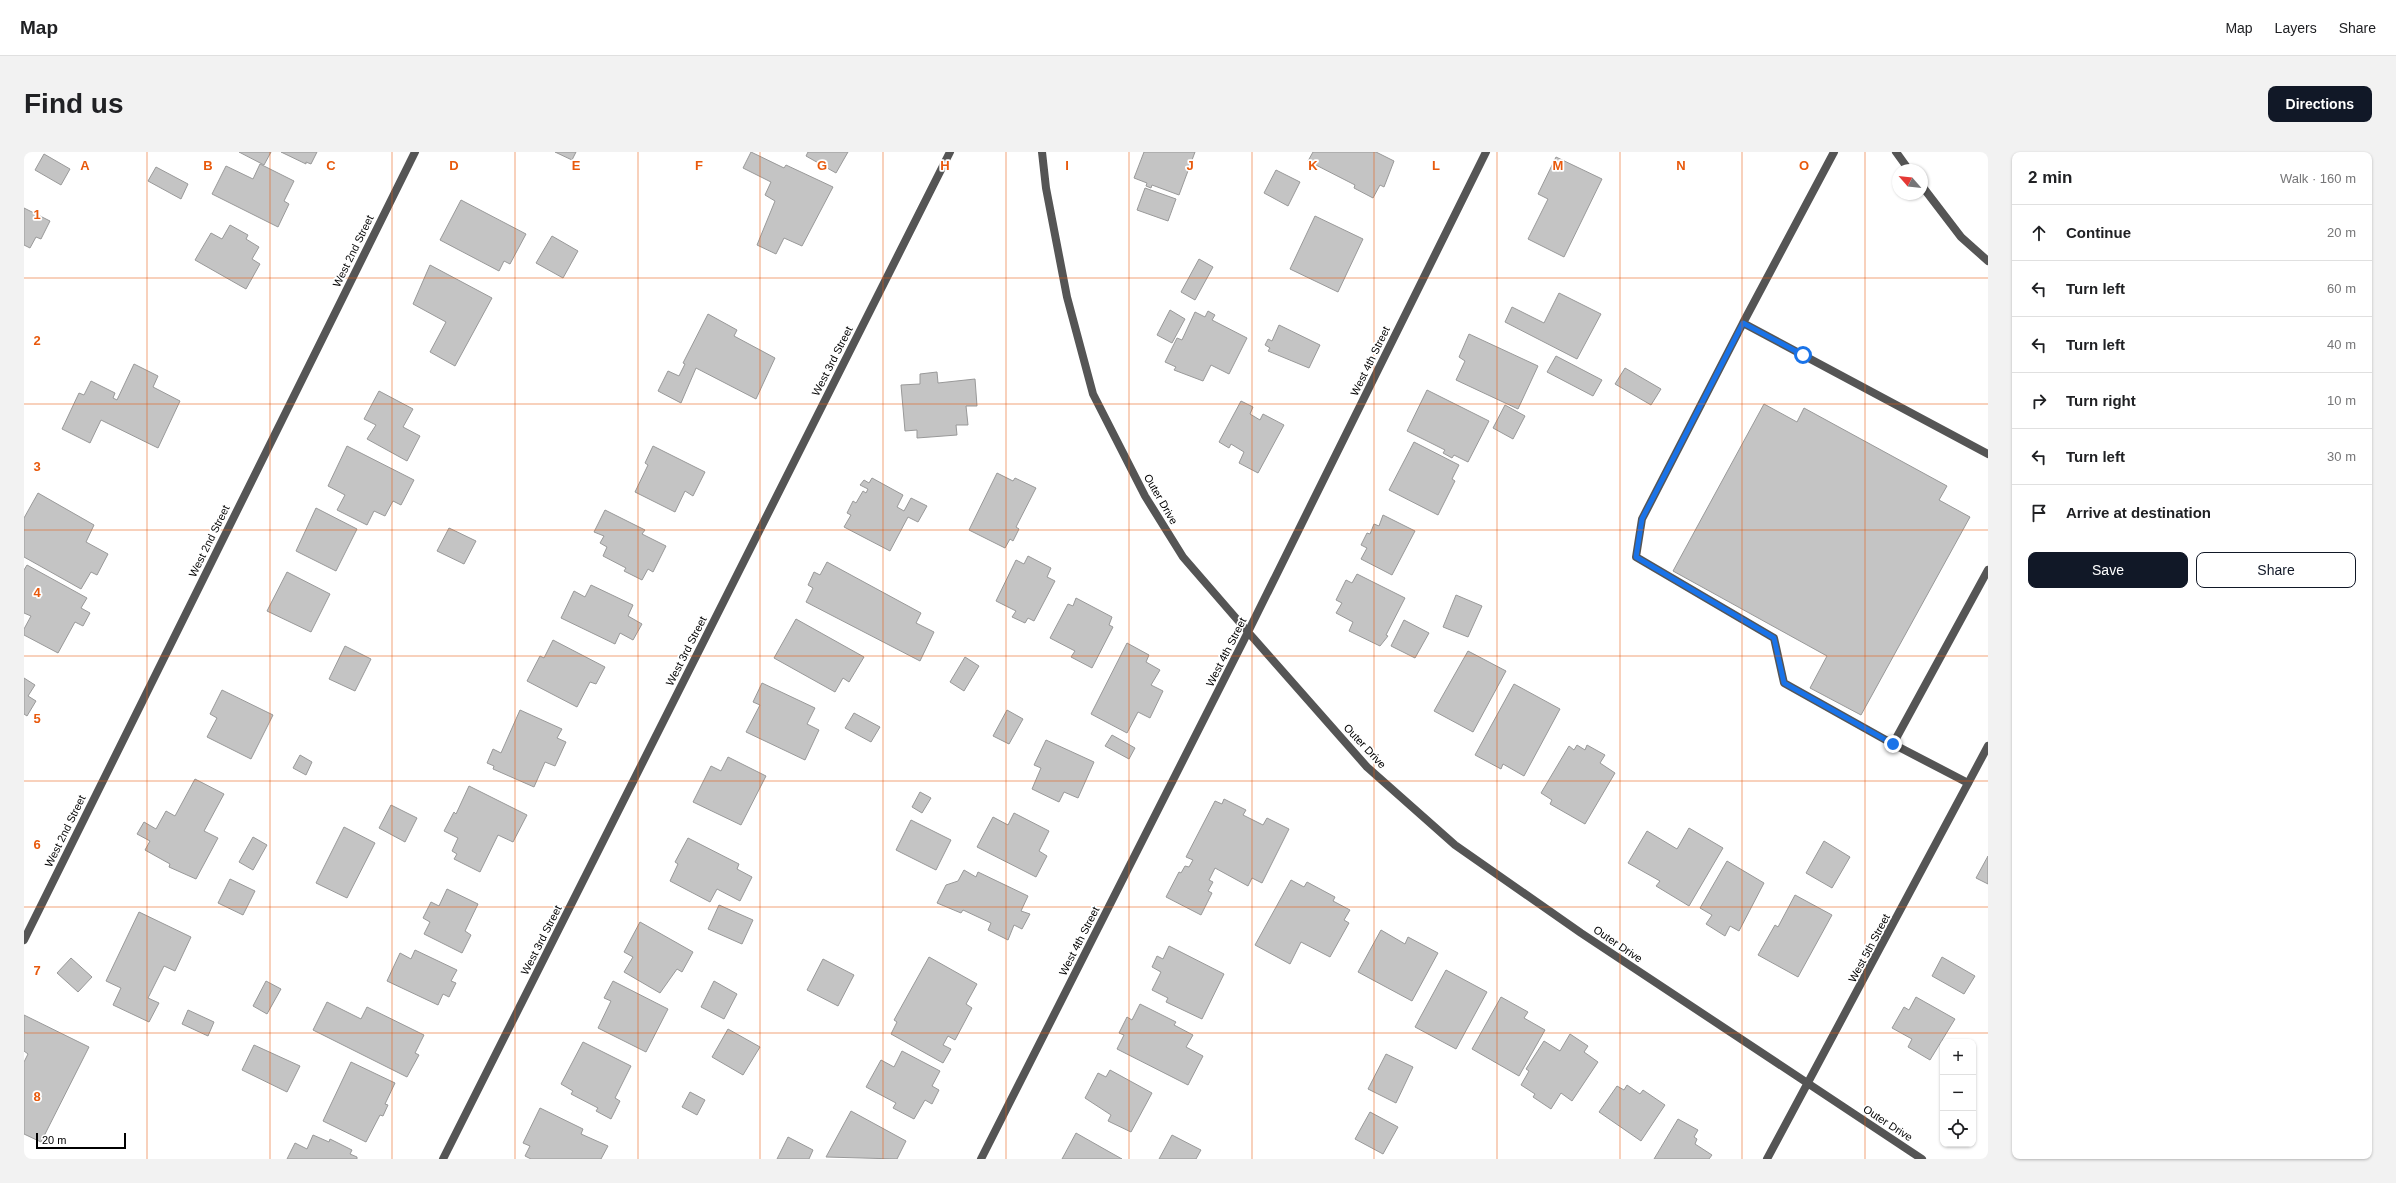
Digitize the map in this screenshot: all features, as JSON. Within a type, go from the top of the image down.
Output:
[{"type":"street","name":"West 2nd Street","points":[[24,940],[414,152]]},
{"type":"street","name":"West 3rd Street","points":[[443,1159],[950,152]]},
{"type":"street","name":"Outer Drive","points":[[1042,152],[1046,188],[1067,297],[1093,394],[1145,496],[1183,557],[1248,632],[1367,767],[1455,844],[1581,932],[1922,1159]]},
{"type":"street","name":"West 4th Street","points":[[981,1159],[1248,632],[1486,152]]},
{"type":"street","points":[[1834,152],[1743,323],[1642,519],[1636,557],[1774,638],[1784,683],[1893,744],[1968,783]]},
{"type":"street","points":[[1896,152],[1905,164]]},
{"type":"street","points":[[1928,194],[1961,237],[1988,260]]},
{"type":"street","points":[[1743,323],[1988,454]]},
{"type":"street","points":[[1893,744],[1988,570]]},
{"type":"street","name":"West 5th Street","points":[[1768,1159],[1988,746]]},
{"type":"building","points":[[239,152],[271,152],[264,165]]},
{"type":"building","points":[[281,152],[317,152],[311,164],[306,162],[306,164]]},
{"type":"building","points":[[555,152],[576,152],[572,160]]},
{"type":"building","points":[[751,152],[784,168],[786,165],[833,187],[802,246],[784,238],[776,254],[757,245],[775,201],[765,195],[771,182],[743,168]]},
{"type":"building","points":[[808,152],[848,152],[836,173],[806,156]]},
{"type":"building","points":[[1144,152],[1195,152],[1179,195],[1152,185],[1151,188],[1146,186],[1147,183],[1134,178]]},
{"type":"building","points":[[1313,152],[1376,152],[1394,161],[1384,187],[1380,185],[1373,198],[1354,188],[1355,185],[1308,161]]},
{"type":"building","points":[[44,154],[70,169],[61,185],[35,170]]},
{"type":"building","points":[[1556,157],[1602,179],[1564,257],[1528,239],[1548,199],[1538,194]]},
{"type":"building","points":[[260,164],[294,181],[284,201],[289,204],[278,227],[212,194],[226,166],[253,179]]},
{"type":"building","points":[[156,167],[188,184],[181,199],[148,181]]},
{"type":"building","points":[[1276,170],[1300,182],[1288,206],[1264,193]]},
{"type":"building","points":[[1145,188],[1176,199],[1168,221],[1137,210]]},
{"type":"building","points":[[461,200],[526,234],[510,264],[504,261],[499,271],[440,240]]},
{"type":"building","points":[[24,208],[50,221],[41,239],[36,237],[30,248],[24,245]]},
{"type":"building","points":[[1315,216],[1363,239],[1338,292],[1290,269]]},
{"type":"building","points":[[230,225],[248,235],[246,239],[259,247],[252,259],[260,264],[246,289],[195,260],[211,233],[222,239]]},
{"type":"building","points":[[552,236],[578,251],[563,278],[536,263]]},
{"type":"building","points":[[1199,259],[1213,267],[1195,300],[1181,292]]},
{"type":"building","points":[[430,265],[492,298],[455,366],[430,352],[446,322],[413,304]]},
{"type":"building","points":[[1559,293],[1601,314],[1577,359],[1505,322],[1512,307],[1544,323]]},
{"type":"building","points":[[1170,310],[1185,319],[1172,343],[1157,335]]},
{"type":"building","points":[[1208,311],[1215,315],[1212,320],[1247,338],[1229,374],[1211,365],[1203,381],[1174,370],[1176,367],[1165,362],[1177,338],[1182,340],[1195,312],[1205,317]]},
{"type":"building","points":[[708,314],[737,330],[734,336],[775,358],[756,399],[696,368],[681,403],[658,391],[668,371],[679,376],[685,364],[683,363]]},
{"type":"building","points":[[1279,325],[1320,345],[1309,368],[1268,351],[1270,348],[1265,345],[1268,339],[1272,341]]},
{"type":"building","points":[[1469,334],[1538,366],[1518,409],[1456,380],[1465,361],[1459,357]]},
{"type":"building","points":[[1556,356],[1602,380],[1593,396],[1547,372]]},
{"type":"building","points":[[134,364],[158,376],[153,387],[180,401],[158,448],[101,420],[90,443],[62,429],[79,393],[84,395],[91,381],[115,393],[113,398],[117,400]]},
{"type":"building","points":[[1625,368],[1661,389],[1651,405],[1615,384]]},
{"type":"building","points":[[937,372],[938,383],[975,379],[977,406],[966,406],[968,425],[956,425],[957,435],[917,438],[917,430],[905,431],[901,385],[920,384],[920,374]]},
{"type":"building","points":[[1427,390],[1489,421],[1468,462],[1454,455],[1452,458],[1443,453],[1445,450],[1407,431]]},
{"type":"building","points":[[379,391],[413,409],[403,427],[420,436],[407,461],[367,439],[376,425],[364,419]]},
{"type":"building","points":[[1241,401],[1253,407],[1250,414],[1260,420],[1263,414],[1284,425],[1258,473],[1239,463],[1244,452],[1231,444],[1229,448],[1219,442]]},
{"type":"building","points":[[1764,404],[1797,422],[1804,408],[1947,486],[1939,500],[1970,517],[1861,715],[1810,688],[1827,656],[1673,571]]},
{"type":"building","points":[[1505,405],[1525,416],[1513,439],[1493,428]]},
{"type":"building","points":[[1414,442],[1459,465],[1452,479],[1455,481],[1438,515],[1389,490]]},
{"type":"building","points":[[347,446],[414,480],[401,505],[393,501],[385,516],[374,511],[367,525],[337,510],[345,495],[328,486]]},
{"type":"building","points":[[653,446],[705,472],[693,496],[685,491],[675,512],[635,492],[648,465],[645,463]]},
{"type":"building","points":[[997,473],[1013,481],[1015,478],[1036,488],[1016,527],[1019,529],[1013,541],[1010,539],[1005,548],[969,530]]},
{"type":"building","points":[[872,478],[903,495],[897,507],[904,511],[911,498],[927,506],[918,522],[908,517],[890,551],[844,527],[851,515],[847,513],[853,501],[856,503],[863,491],[866,493],[868,489],[860,485],[864,480],[869,483]]},
{"type":"building","points":[[38,493],[94,525],[86,542],[108,554],[97,575],[91,572],[81,589],[24,557],[24,518]]},
{"type":"building","points":[[316,508],[357,529],[336,571],[296,551]]},
{"type":"building","points":[[605,510],[645,530],[642,534],[666,546],[653,572],[648,569],[642,580],[624,571],[626,568],[603,556],[607,547],[600,543],[604,536],[594,532]]},
{"type":"building","points":[[1383,515],[1415,531],[1392,575],[1361,559],[1367,548],[1361,545],[1367,533],[1370,534],[1374,524],[1379,526]]},
{"type":"building","points":[[449,528],[476,541],[464,564],[437,551]]},
{"type":"building","points":[[1028,556],[1051,568],[1047,577],[1055,581],[1034,621],[1028,618],[1025,623],[1012,617],[1016,611],[996,601],[1016,560],[1024,564]]},
{"type":"building","points":[[827,562],[921,613],[916,623],[934,632],[920,661],[806,602],[813,588],[808,585],[814,572],[820,575]]},
{"type":"building","points":[[27,565],[87,598],[81,608],[90,613],[83,626],[75,622],[58,653],[24,635],[24,629],[31,616],[24,613],[24,570]]},
{"type":"building","points":[[287,572],[330,594],[311,632],[267,611]]},
{"type":"building","points":[[1357,574],[1405,598],[1386,635],[1388,636],[1380,646],[1349,631],[1353,622],[1336,613],[1342,603],[1336,600],[1346,580],[1352,583]]},
{"type":"building","points":[[591,585],[633,605],[628,616],[642,624],[633,640],[620,633],[615,644],[561,618],[574,591],[585,597]]},
{"type":"building","points":[[1456,595],[1482,606],[1468,637],[1443,627]]},
{"type":"building","points":[[1076,598],[1112,617],[1109,625],[1113,627],[1092,668],[1071,657],[1075,651],[1050,638],[1068,604],[1073,606]]},
{"type":"building","points":[[796,619],[864,657],[849,682],[843,678],[835,692],[774,658]]},
{"type":"building","points":[[1404,620],[1429,633],[1415,658],[1391,646]]},
{"type":"building","points":[[553,640],[605,667],[596,684],[590,682],[577,707],[527,681],[540,656],[544,658]]},
{"type":"building","points":[[1127,643],[1149,655],[1146,662],[1160,670],[1151,685],[1163,691],[1150,718],[1138,712],[1127,733],[1091,714]]},
{"type":"building","points":[[345,646],[371,659],[355,691],[329,679]]},
{"type":"building","points":[[1468,651],[1506,671],[1473,732],[1434,711]]},
{"type":"building","points":[[965,657],[979,666],[964,691],[950,682]]},
{"type":"building","points":[[24,678],[35,685],[28,696],[36,701],[27,716],[24,714]]},
{"type":"building","points":[[762,683],[815,708],[807,724],[819,730],[805,760],[746,732],[760,705],[753,702]]},
{"type":"building","points":[[1514,684],[1560,709],[1524,776],[1503,764],[1501,769],[1475,755]]},
{"type":"building","points":[[222,690],[273,715],[251,759],[207,737],[217,718],[210,714]]},
{"type":"building","points":[[520,710],[562,729],[557,738],[566,742],[555,766],[545,762],[534,787],[493,769],[494,766],[487,763],[493,749],[501,753]]},
{"type":"building","points":[[1007,710],[1023,719],[1009,744],[993,736]]},
{"type":"building","points":[[854,713],[880,727],[871,742],[845,728]]},
{"type":"building","points":[[1112,735],[1135,748],[1129,759],[1105,746]]},
{"type":"building","points":[[1046,740],[1094,762],[1078,798],[1064,792],[1059,802],[1032,789],[1041,768],[1034,765]]},
{"type":"building","points":[[1577,745],[1585,750],[1587,745],[1605,755],[1600,763],[1615,773],[1585,824],[1550,804],[1552,800],[1541,793],[1569,746],[1574,750]]},
{"type":"building","points":[[300,755],[312,762],[306,775],[293,768]]},
{"type":"building","points":[[728,757],[766,776],[741,825],[693,802],[711,766],[721,771]]},
{"type":"building","points":[[195,779],[224,794],[204,831],[218,838],[196,879],[169,867],[170,864],[145,850],[150,841],[137,834],[144,822],[156,829],[166,811],[175,816]]},
{"type":"building","points":[[469,786],[527,815],[513,842],[498,835],[480,872],[454,859],[457,854],[452,851],[458,838],[444,831],[454,812],[456,814]]},
{"type":"building","points":[[920,792],[931,798],[922,813],[912,807]]},
{"type":"building","points":[[1224,799],[1246,810],[1243,815],[1263,825],[1267,818],[1289,829],[1262,883],[1252,878],[1248,886],[1215,868],[1209,880],[1213,882],[1208,891],[1212,893],[1201,915],[1166,897],[1179,872],[1181,873],[1185,866],[1189,867],[1193,860],[1186,857],[1215,801],[1222,804]]},
{"type":"building","points":[[391,805],[417,818],[405,842],[379,828]]},
{"type":"building","points":[[1014,813],[1049,831],[1039,851],[1047,856],[1036,877],[977,847],[993,817],[1008,825]]},
{"type":"building","points":[[911,820],[951,840],[936,870],[896,850]]},
{"type":"building","points":[[344,827],[375,843],[347,898],[316,883]]},
{"type":"building","points":[[1689,828],[1723,848],[1689,906],[1656,886],[1660,881],[1628,863],[1647,831],[1677,849]]},
{"type":"building","points":[[253,837],[267,845],[253,870],[239,862]]},
{"type":"building","points":[[688,838],[739,864],[737,869],[752,877],[740,901],[717,889],[710,902],[670,881],[678,864],[675,862]]},
{"type":"building","points":[[1824,841],[1850,857],[1832,888],[1806,873]]},
{"type":"building","points":[[1988,856],[1988,884],[1976,878]]},
{"type":"building","points":[[1727,861],[1764,883],[1739,931],[1730,926],[1725,936],[1706,924],[1712,915],[1700,908]]},
{"type":"building","points":[[964,870],[976,877],[978,872],[1028,896],[1021,911],[1030,914],[1022,929],[1014,925],[1008,940],[988,930],[991,923],[963,910],[961,913],[937,903],[946,885],[958,881]]},
{"type":"building","points":[[230,879],[255,891],[243,915],[218,903]]},
{"type":"building","points":[[1291,880],[1304,887],[1307,882],[1335,897],[1333,901],[1350,910],[1344,920],[1349,923],[1330,957],[1301,942],[1290,964],[1255,945]]},
{"type":"building","points":[[447,889],[478,904],[465,931],[471,935],[462,953],[424,934],[430,922],[423,918],[431,902],[439,906]]},
{"type":"building","points":[[1795,895],[1832,915],[1798,977],[1758,955],[1775,925],[1778,927]]},
{"type":"building","points":[[719,905],[753,920],[742,944],[708,929]]},
{"type":"building","points":[[139,912],[191,937],[175,971],[164,966],[148,998],[159,1003],[149,1022],[113,1005],[121,988],[106,981]]},
{"type":"building","points":[[640,922],[693,952],[682,972],[677,969],[660,993],[624,972],[633,957],[624,952]]},
{"type":"building","points":[[1381,930],[1405,944],[1408,937],[1438,953],[1412,1001],[1358,972]]},
{"type":"building","points":[[1169,946],[1224,974],[1202,1019],[1166,1002],[1168,998],[1152,990],[1161,972],[1152,967],[1157,956],[1163,959]]},
{"type":"building","points":[[415,950],[457,970],[451,981],[456,983],[449,997],[443,994],[438,1005],[387,981],[400,953],[411,959]]},
{"type":"building","points":[[929,957],[977,984],[966,1004],[972,1008],[955,1040],[948,1036],[943,1045],[951,1049],[943,1063],[891,1034],[897,1022],[894,1020]]},
{"type":"building","points":[[1942,957],[1975,976],[1964,994],[1932,976]]},
{"type":"building","points":[[71,958],[92,977],[78,992],[57,973]]},
{"type":"building","points":[[823,959],[854,975],[838,1006],[807,990]]},
{"type":"building","points":[[1446,970],[1487,992],[1456,1049],[1415,1027]]},
{"type":"building","points":[[266,981],[281,989],[267,1014],[253,1006]]},
{"type":"building","points":[[613,981],[668,1009],[646,1052],[598,1028],[611,1001],[604,998]]},
{"type":"building","points":[[714,981],[737,994],[724,1019],[701,1007]]},
{"type":"building","points":[[1501,997],[1528,1012],[1524,1018],[1545,1030],[1519,1076],[1472,1049]]},
{"type":"building","points":[[1916,997],[1955,1019],[1943,1039],[1940,1039],[1940,1044],[1930,1060],[1908,1047],[1912,1039],[1892,1028],[1904,1007],[1909,1010]]},
{"type":"building","points":[[327,1002],[361,1019],[367,1007],[424,1035],[415,1053],[419,1055],[407,1077],[313,1030]]},
{"type":"building","points":[[1140,1004],[1176,1022],[1174,1025],[1193,1035],[1186,1047],[1203,1056],[1188,1085],[1117,1049],[1124,1035],[1119,1033],[1127,1017],[1132,1020]]},
{"type":"building","points":[[188,1010],[214,1022],[208,1036],[182,1024]]},
{"type":"building","points":[[24,1015],[89,1047],[41,1142],[24,1134],[24,1062],[28,1054],[24,1051]]},
{"type":"building","points":[[728,1029],[760,1047],[743,1075],[712,1057]]},
{"type":"building","points":[[1570,1034],[1588,1046],[1584,1052],[1598,1062],[1572,1101],[1561,1093],[1551,1109],[1533,1097],[1535,1094],[1521,1085],[1529,1071],[1526,1069],[1544,1041],[1560,1051]]},
{"type":"building","points":[[583,1042],[631,1066],[615,1098],[620,1101],[611,1119],[596,1111],[598,1108],[571,1094],[573,1091],[561,1084]]},
{"type":"building","points":[[254,1045],[300,1066],[287,1092],[242,1070]]},
{"type":"building","points":[[902,1051],[940,1071],[932,1086],[939,1090],[932,1104],[925,1100],[914,1119],[893,1108],[896,1103],[866,1087],[881,1060],[894,1067]]},
{"type":"building","points":[[1386,1054],[1413,1067],[1396,1103],[1368,1089]]},
{"type":"building","points":[[351,1062],[395,1083],[385,1104],[388,1105],[383,1116],[380,1115],[366,1142],[323,1121]]},
{"type":"building","points":[[1110,1070],[1152,1093],[1131,1132],[1108,1121],[1111,1115],[1085,1098],[1098,1073],[1106,1077]]},
{"type":"building","points":[[1627,1085],[1640,1094],[1643,1090],[1665,1105],[1641,1141],[1599,1112],[1617,1086],[1624,1090]]},
{"type":"building","points":[[690,1092],[705,1100],[697,1115],[682,1107]]},
{"type":"building","points":[[540,1108],[583,1129],[581,1134],[608,1146],[601,1159],[531,1159],[525,1156],[530,1146],[523,1143]]},
{"type":"building","points":[[851,1111],[906,1141],[897,1159],[826,1157]]},
{"type":"building","points":[[1370,1112],[1398,1127],[1383,1154],[1355,1139]]},
{"type":"building","points":[[1678,1119],[1698,1130],[1694,1137],[1697,1139],[1695,1144],[1712,1155],[1709,1159],[1654,1159]]},
{"type":"building","points":[[1076,1133],[1106,1150],[1122,1159],[1062,1159]]},
{"type":"building","points":[[313,1135],[329,1142],[330,1139],[352,1150],[350,1154],[357,1157],[357,1159],[287,1159],[295,1143],[307,1149]]},
{"type":"building","points":[[1172,1135],[1201,1150],[1196,1159],[1159,1159]]},
{"type":"building","points":[[788,1137],[813,1150],[809,1159],[777,1159]]},
{"type":"route","points":[[1803,355],[1743,323],[1642,519],[1636,557],[1774,638],[1784,683],[1893,744]]}]
